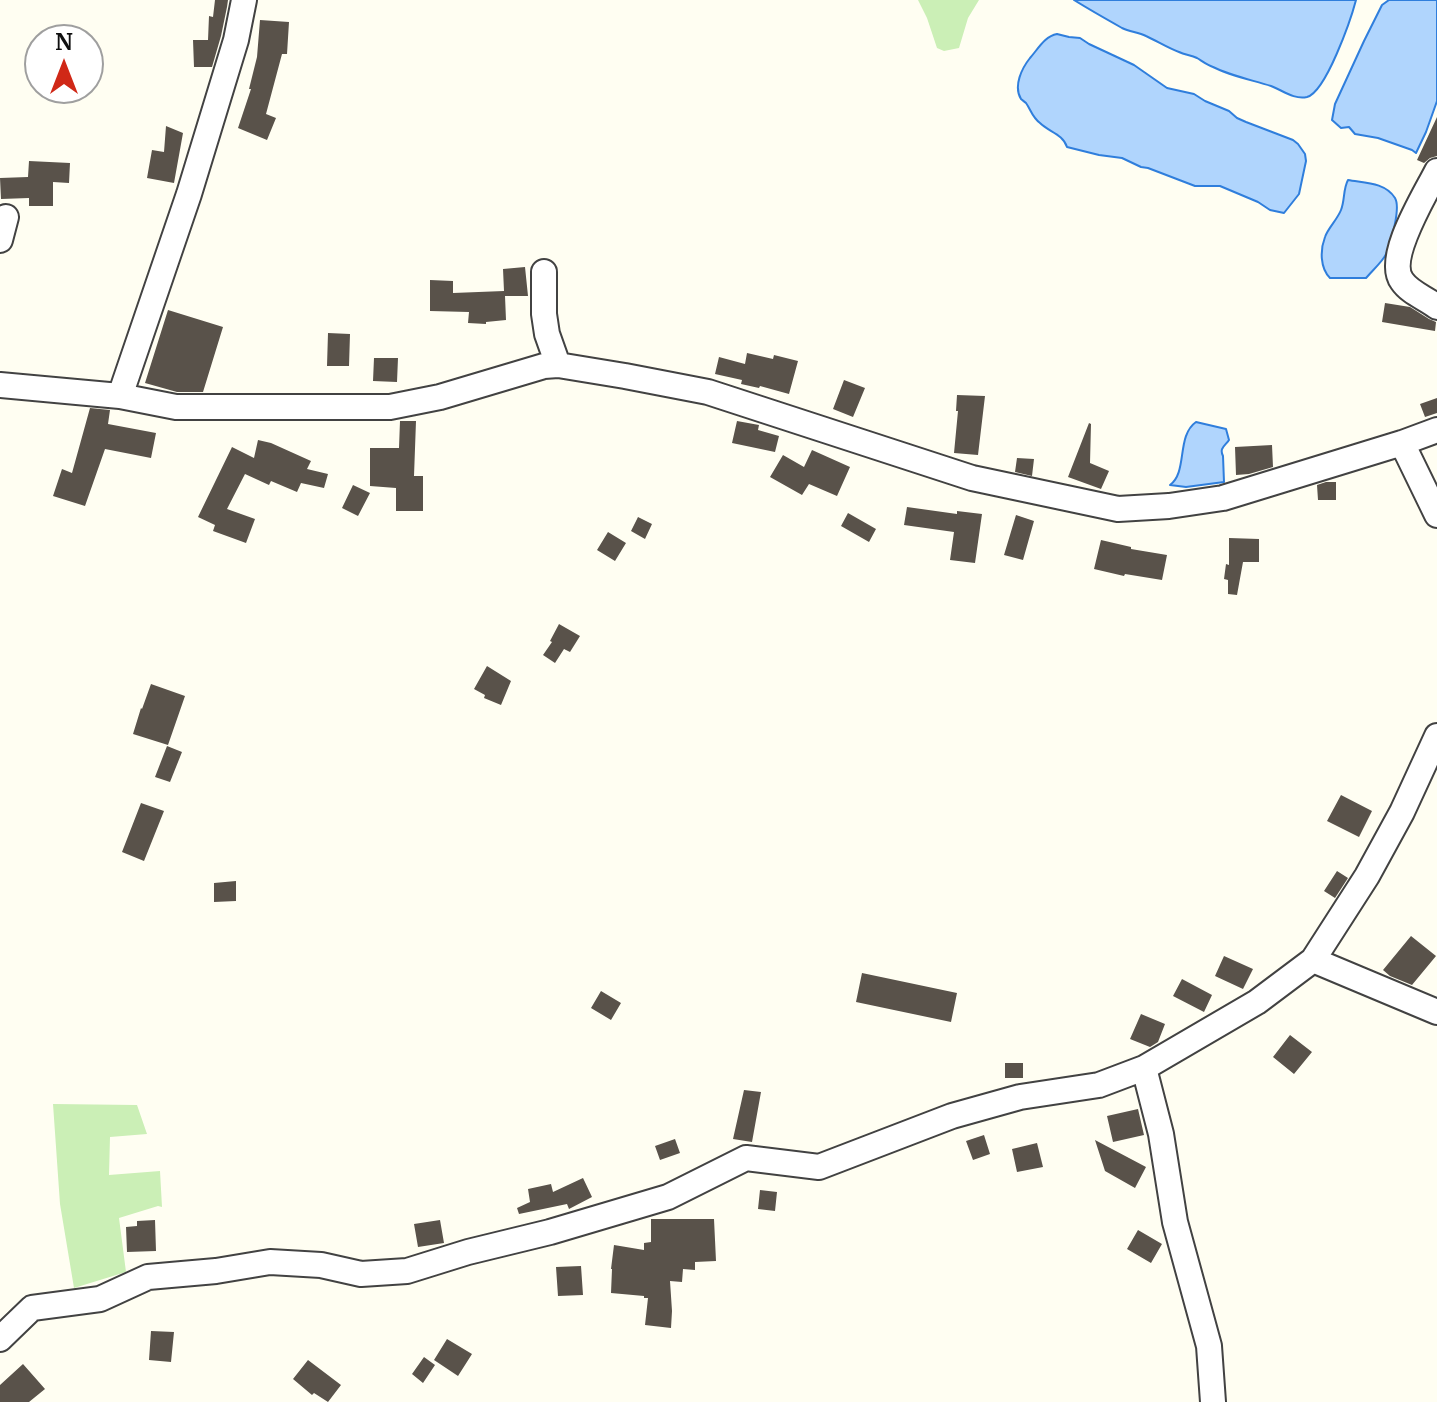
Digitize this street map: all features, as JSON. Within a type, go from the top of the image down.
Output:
[{"type":"street","points":[[120,396],[193,180],[236,40],[244,0]]},
{"type":"street","points":[[1437,171],[1404,237],[1397,267],[1399,279],[1409,289],[1437,307]]},
{"type":"street","points":[[544,272],[547,334],[558,365]]},
{"type":"street","points":[[0,385],[120,396],[176,407],[390,407],[440,397],[544,366],[558,365],[708,392],[972,478],[1118,509],[1223,498],[1437,430]]},
{"type":"street","points":[[1402,443],[1437,515]]},
{"type":"street","points":[[0,1339],[32,1308],[100,1299],[148,1277],[270,1262],[321,1265],[361,1274],[407,1271],[668,1197],[746,1158],[819,1167],[952,1116],[1020,1097],[1099,1085],[1144,1068],[1257,1002],[1313,960],[1367,876],[1402,812],[1437,736]]},
{"type":"street","points":[[1313,960],[1437,1012]]},
{"type":"street","points":[[1144,1068],[1161,1134],[1175,1222],[1209,1346],[1213,1402]]},
{"type":"green space","points":[[918,0],[979,0],[968,18],[959,48],[944,51],[937,48]]},
{"type":"green space","points":[[53,1104],[137,1105],[147,1134],[110,1137],[109,1175],[160,1171],[162,1207],[119,1218],[126,1272],[74,1288],[60,1204]]},
{"type":"water","points":[[1074,0],[1356,0],[1330,69],[1314,92],[1302,98],[1220,70],[1122,28]]},
{"type":"water","points":[[1389,0],[1437,0],[1437,101],[1416,153],[1378,138],[1355,134],[1349,127],[1341,128],[1332,120],[1335,104],[1364,41],[1382,5]]},
{"type":"water","points":[[1057,34],[1080,38],[1134,65],[1167,88],[1194,94],[1237,118],[1293,140],[1305,154],[1306,161],[1299,194],[1284,213],[1270,210],[1220,186],[1195,186],[1122,158],[1067,147],[1059,136],[1035,118],[1021,99],[1018,89],[1027,62],[1045,40]]},
{"type":"water","points":[[1348,180],[1374,184],[1391,193],[1397,203],[1395,225],[1385,257],[1366,278],[1330,278],[1323,264],[1322,247],[1341,210]]},
{"type":"water","points":[[1196,422],[1226,429],[1229,440],[1222,451],[1224,482],[1186,487],[1170,485],[1179,472],[1186,436]]},
{"type":"building","points":[[215,0],[228,0],[212,67],[194,67],[193,40],[208,40],[209,16],[213,17]]},
{"type":"building","points":[[260,20],[289,22],[287,54],[282,54],[266,114],[276,118],[267,140],[238,128],[251,89]]},
{"type":"building","points":[[1437,117],[1437,156],[1424,163],[1417,160]]},
{"type":"building","points":[[166,126],[183,133],[174,183],[147,178],[152,150],[164,152]]},
{"type":"building","points":[[29,161],[70,163],[69,183],[53,182],[53,206],[29,206],[29,198],[1,199],[0,178],[28,177]]},
{"type":"building","points":[[525,267],[528,296],[505,296],[506,320],[486,324],[468,323],[469,312],[430,311],[430,280],[453,281],[453,293],[504,291],[503,269]]},
{"type":"building","points":[[1385,303],[1410,307],[1436,322],[1435,331],[1382,322]]},
{"type":"building","points":[[168,310],[223,327],[203,392],[177,392],[145,383]]},
{"type":"building","points":[[328,333],[350,334],[349,366],[327,366]]},
{"type":"building","points":[[747,353],[798,361],[789,394],[741,384],[742,380],[715,374],[719,357],[745,364]]},
{"type":"building","points":[[374,358],[398,358],[397,382],[373,381]]},
{"type":"building","points":[[844,380],[865,388],[853,417],[833,409]]},
{"type":"building","points":[[957,395],[985,396],[978,455],[954,453]]},
{"type":"building","points":[[1437,398],[1437,413],[1425,417],[1420,404]]},
{"type":"building","points":[[90,408],[110,410],[108,424],[156,433],[151,458],[105,449],[85,506],[53,496],[62,469],[72,473]]},
{"type":"building","points":[[400,421],[416,421],[414,476],[423,476],[423,511],[396,511],[396,488],[370,486],[370,448],[399,448]]},
{"type":"building","points":[[737,421],[759,425],[758,430],[779,436],[775,452],[732,443]]},
{"type":"building","points":[[1089,423],[1090,463],[1109,471],[1101,489],[1068,477]]},
{"type":"building","points":[[258,440],[311,461],[307,469],[328,474],[324,488],[301,483],[297,492],[271,481],[269,485],[245,474],[227,509],[255,519],[246,543],[213,531],[215,525],[198,517],[232,447],[254,458]]},
{"type":"building","points":[[1272,445],[1273,467],[1236,475],[1235,447]]},
{"type":"building","points":[[812,450],[850,467],[837,496],[809,484],[802,495],[770,477],[783,455],[804,467]]},
{"type":"building","points":[[1017,458],[1034,459],[1032,476],[1015,472]]},
{"type":"building","points":[[1336,482],[1336,500],[1318,500],[1317,485]]},
{"type":"building","points":[[353,485],[370,493],[358,516],[342,508]]},
{"type":"building","points":[[907,507],[982,514],[975,563],[950,560],[954,532],[904,525]]},
{"type":"building","points":[[848,513],[876,529],[869,542],[841,526]]},
{"type":"building","points":[[1016,515],[1034,521],[1023,560],[1004,555]]},
{"type":"building","points":[[638,517],[652,524],[645,539],[631,531]]},
{"type":"building","points":[[608,532],[626,543],[615,561],[597,550]]},
{"type":"building","points":[[1229,538],[1259,539],[1259,562],[1243,562],[1237,595],[1228,594],[1228,580],[1224,579],[1226,564],[1229,565]]},
{"type":"building","points":[[1101,540],[1167,555],[1162,580],[1094,569]]},
{"type":"building","points":[[559,624],[580,636],[570,652],[564,649],[555,663],[543,655]]},
{"type":"building","points":[[487,666],[511,681],[501,705],[484,698],[485,695],[474,689]]},
{"type":"building","points":[[151,684],[185,696],[168,745],[133,734]]},
{"type":"building","points":[[167,746],[182,752],[170,782],[155,777]]},
{"type":"building","points":[[1341,795],[1372,811],[1359,837],[1327,821]]},
{"type":"building","points":[[141,803],[164,811],[144,861],[122,852]]},
{"type":"building","points":[[1337,871],[1348,878],[1335,898],[1324,891]]},
{"type":"building","points":[[236,881],[236,901],[214,902],[214,883]]},
{"type":"building","points":[[1411,936],[1436,956],[1412,985],[1383,970]]},
{"type":"building","points":[[1224,956],[1253,969],[1243,989],[1215,976]]},
{"type":"building","points":[[862,973],[957,993],[951,1022],[856,1002]]},
{"type":"building","points":[[1182,979],[1212,995],[1204,1012],[1173,996]]},
{"type":"building","points":[[601,991],[621,1003],[611,1020],[591,1008]]},
{"type":"building","points":[[1141,1014],[1165,1024],[1158,1042],[1150,1047],[1130,1039]]},
{"type":"building","points":[[1290,1035],[1312,1052],[1294,1074],[1273,1057]]},
{"type":"building","points":[[1005,1063],[1023,1063],[1023,1078],[1005,1078]]},
{"type":"building","points":[[744,1090],[761,1092],[752,1142],[733,1139]]},
{"type":"building","points":[[1138,1109],[1144,1135],[1113,1142],[1107,1116]]},
{"type":"building","points":[[984,1135],[990,1154],[973,1160],[966,1141]]},
{"type":"building","points":[[675,1139],[680,1153],[660,1160],[655,1146]]},
{"type":"building","points":[[1095,1140],[1146,1167],[1135,1188],[1105,1171]]},
{"type":"building","points":[[1037,1143],[1043,1167],[1017,1172],[1012,1149]]},
{"type":"building","points":[[583,1178],[592,1197],[569,1209],[567,1204],[519,1214],[517,1208],[530,1202],[528,1189],[551,1184],[553,1192]]},
{"type":"building","points":[[760,1190],[777,1192],[775,1211],[758,1209]]},
{"type":"building","points":[[651,1219],[714,1219],[716,1261],[695,1262],[695,1270],[683,1269],[682,1282],[670,1281],[671,1328],[645,1325],[648,1298],[611,1293],[614,1245],[644,1250],[644,1243],[651,1242]]},
{"type":"building","points":[[155,1220],[156,1251],[127,1252],[126,1227],[137,1226],[137,1221]]},
{"type":"building","points":[[440,1220],[444,1243],[418,1247],[414,1224]]},
{"type":"building","points":[[1138,1230],[1162,1244],[1151,1263],[1127,1249]]},
{"type":"building","points":[[581,1266],[583,1295],[558,1296],[556,1267]]},
{"type":"building","points":[[151,1331],[174,1332],[171,1362],[149,1360]]},
{"type":"building","points":[[447,1339],[472,1354],[458,1376],[434,1360]]},
{"type":"building","points":[[424,1357],[435,1365],[423,1383],[412,1374]]},
{"type":"building","points":[[308,1360],[341,1385],[328,1402],[314,1393],[312,1395],[293,1379]]},
{"type":"building","points":[[23,1364],[45,1389],[29,1402],[0,1402],[0,1385]]}]
